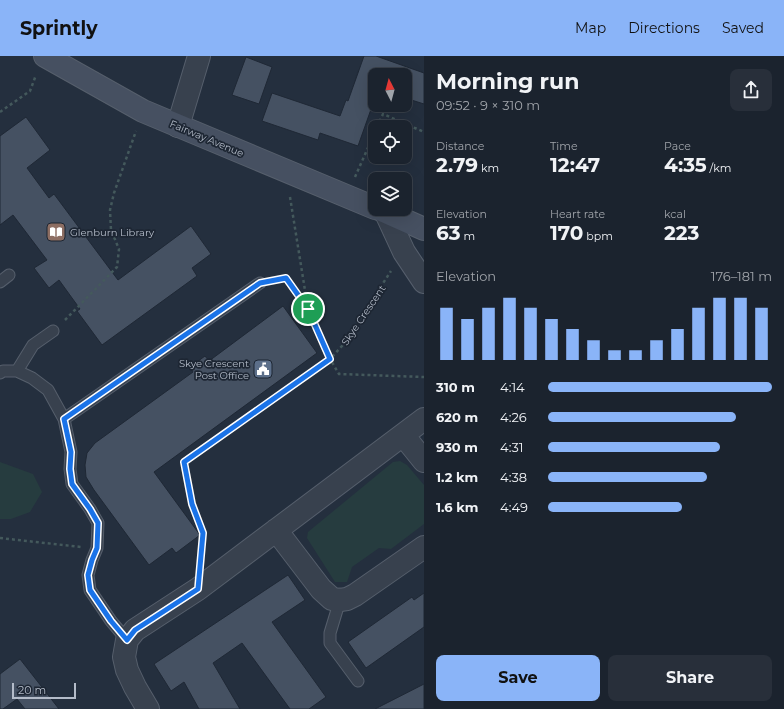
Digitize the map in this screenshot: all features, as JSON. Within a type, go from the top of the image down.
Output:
[{"type":"street","points":[[178,126],[199,56]]},
{"type":"street","name":"Fairway Avenue","points":[[41,63],[143,111],[368,205]]},
{"type":"street","points":[[383,216],[424,282]]},
{"type":"street","name":"Fairway Avenue","points":[[395,216],[424,229]]},
{"type":"street","points":[[148,709],[134,687],[124,657],[127,640],[135,630],[198,589],[424,419]]},
{"type":"street","points":[[403,435],[424,461]]},
{"type":"street","points":[[276,530],[321,589],[332,599],[340,600],[347,599],[355,594],[424,547]]},
{"type":"lane","points":[[64,419],[260,283]]},
{"type":"lane","points":[[17,371],[33,345],[54,331]]},
{"type":"lane","points":[[0,373],[3,371],[17,371],[32,378],[48,390],[64,419],[71,452],[70,469],[72,484],[98,523],[97,548],[88,575],[90,590],[111,621],[127,640]]},
{"type":"lane","points":[[340,600],[330,633],[330,643],[358,681]]},
{"type":"path","points":[[0,112],[30,91],[41,63]]},
{"type":"path","points":[[54,331],[117,267],[119,249],[111,230],[110,210],[114,193],[143,111]]},
{"type":"path","points":[[380,120],[383,114],[397,120]]},
{"type":"path","points":[[412,127],[424,132]]},
{"type":"path","points":[[347,196],[368,148]]},
{"type":"path","points":[[287,172],[308,309]]},
{"type":"path","name":"Skye Crescent","points":[[198,589],[203,533],[192,504],[184,462],[330,359],[342,346],[404,252]]},
{"type":"path","points":[[260,283],[286,278],[308,309],[330,359],[339,374],[424,377]]},
{"type":"path","points":[[0,538],[97,548]]},
{"type":"green space","points":[[400,461],[407,465],[424,485],[424,524],[391,549],[379,548],[352,567],[347,582],[335,582],[307,538],[308,532],[393,462]]},
{"type":"green space","points":[[0,462],[33,474],[42,492],[30,512],[11,519],[0,519]]},
{"type":"building","points":[[364,56],[376,56],[410,68],[368,68],[368,112],[370,112],[358,146],[320,133],[318,140],[262,121],[272,93],[340,116],[346,100],[348,101]]},
{"type":"building","points":[[246,57],[272,67],[259,104],[232,95]]},
{"type":"building","points":[[412,69],[424,73],[424,104],[412,100]]},
{"type":"building","points":[[26,117],[50,150],[27,168],[49,198],[54,194],[118,280],[191,226],[211,254],[192,268],[197,276],[102,345],[77,311],[80,309],[59,280],[49,288],[34,268],[47,260],[13,215],[0,225],[0,136]]},
{"type":"building","points":[[283,306],[317,353],[154,472],[200,535],[176,553],[172,548],[149,565],[86,477],[85,465],[87,453],[95,443],[193,372],[190,367],[205,356],[209,361]]},
{"type":"building","points":[[288,575],[305,600],[272,622],[326,697],[309,709],[290,709],[242,643],[213,663],[240,709],[199,709],[184,682],[171,691],[154,664]]},
{"type":"building","points":[[424,593],[424,627],[366,668],[348,642],[412,597],[414,600]]},
{"type":"building","points":[[20,659],[59,709],[25,709],[17,699],[3,709],[0,709],[0,674]]},
{"type":"building","points":[[424,684],[424,709],[375,709]]},
{"type":"place","name":"Glenburn Library","points":[[56,232]]},
{"type":"place","name":"Skye Crescent Post Office","points":[[263,369]]},
{"type":"route","points":[[286,278],[308,309],[330,359],[184,462],[192,504],[203,533],[198,589],[135,630],[127,640],[111,621],[90,590],[88,575],[97,548],[98,523],[72,484],[70,469],[71,452],[64,419],[260,283],[286,278]]}]
